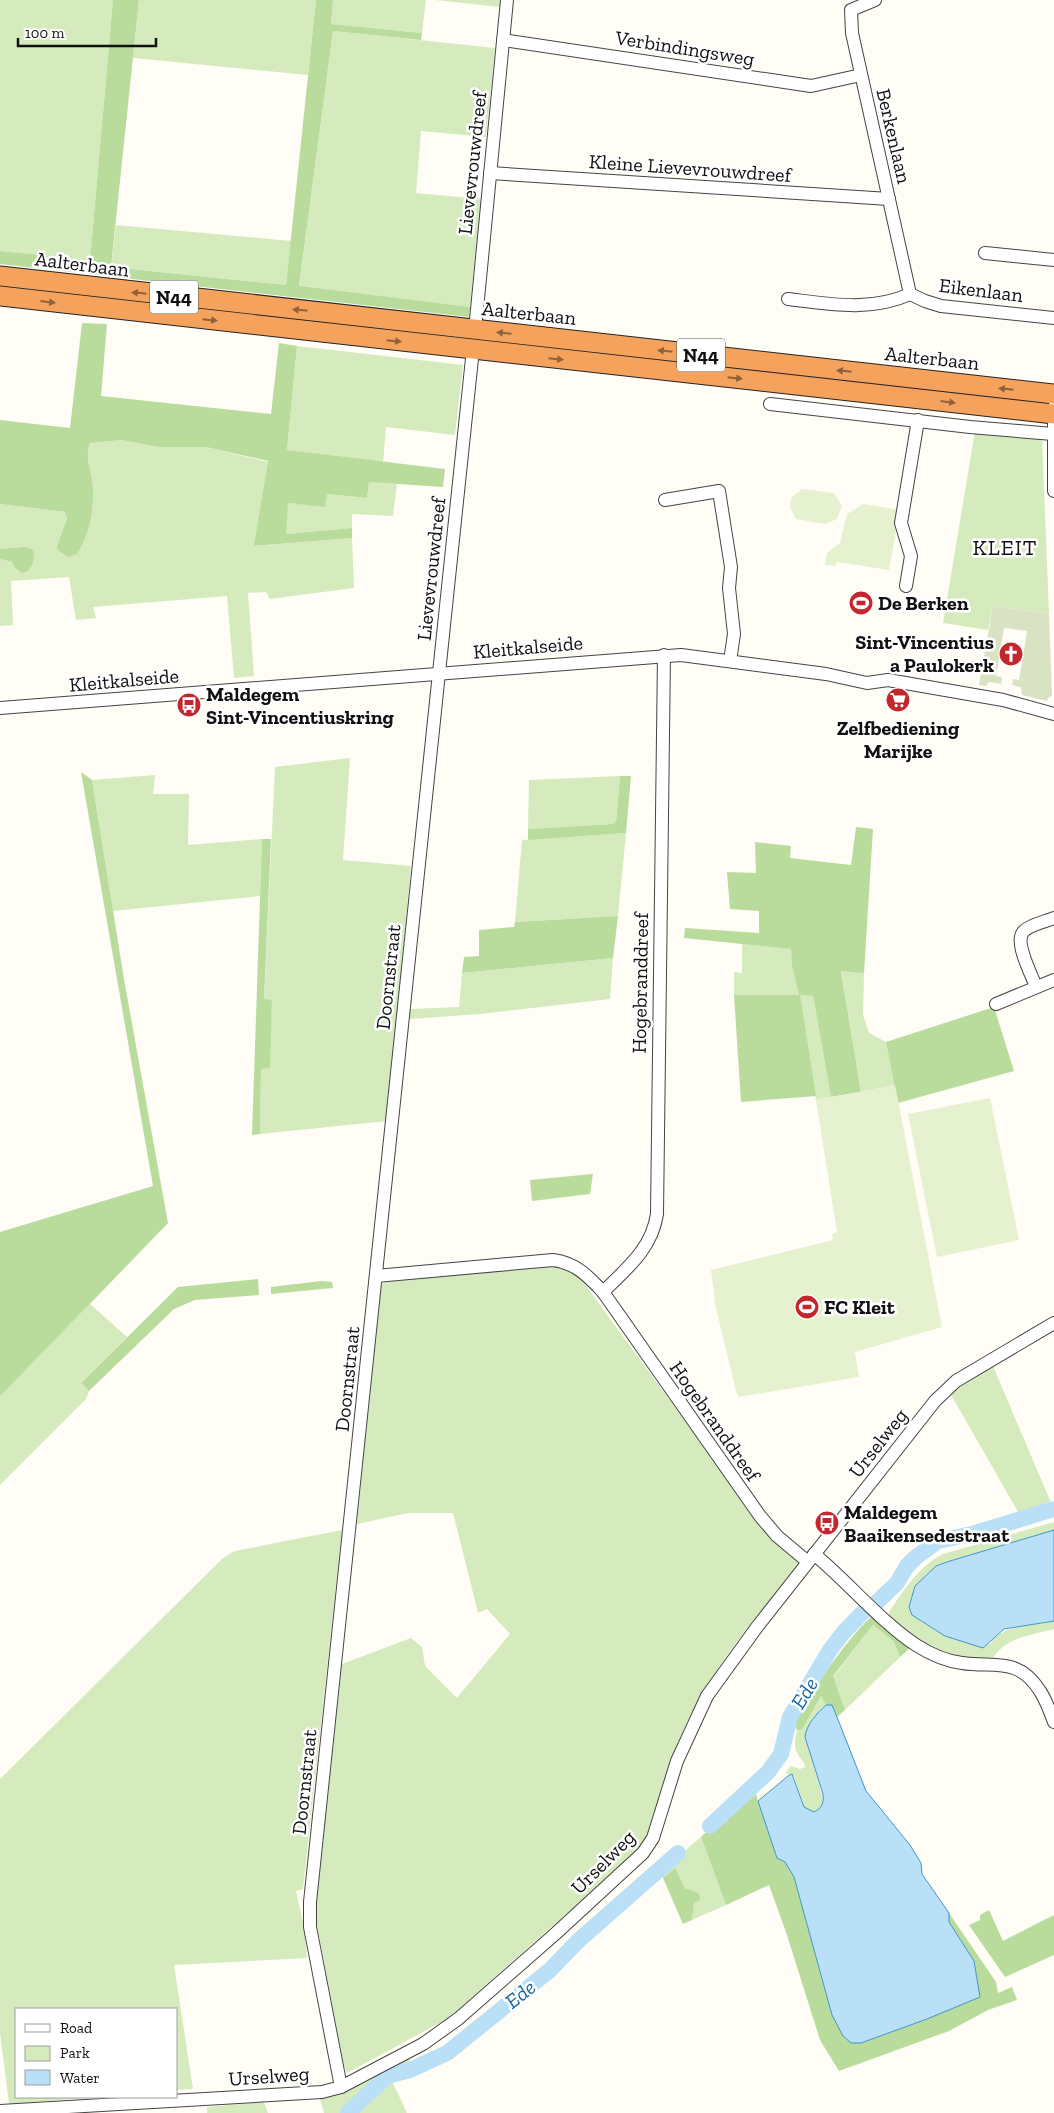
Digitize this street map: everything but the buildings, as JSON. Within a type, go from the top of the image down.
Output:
[{"type":"highway","name":"Aalterbaan","points":[[0,276],[1054,394]]},
{"type":"highway","name":"Aalterbaan","points":[[0,296],[1054,411]]},
{"type":"street","name":"Lievevrouwdreef","points":[[475,330],[507,0]]},
{"type":"street","name":"Berkenlaan","points":[[875,0],[851,10],[852,33],[910,294]]},
{"type":"street","name":"Verbindingsweg","points":[[503,40],[811,86],[861,75]]},
{"type":"street","name":"Kleine Lievevrouwdreef","points":[[490,172],[889,199]]},
{"type":"street","points":[[985,253],[1054,260]]},
{"type":"street","name":"Eikenlaan","points":[[788,299],[852,306],[876,304],[900,299],[910,294],[925,302],[941,306],[1054,318]]},
{"type":"street","name":"Lievevrouwdreef","points":[[439,674],[473,349]]},
{"type":"street","points":[[770,404],[1053,434]]},
{"type":"street","points":[[1054,411],[1054,491]]},
{"type":"street","points":[[906,586],[911,556],[901,523],[918,420]]},
{"type":"street","points":[[665,500],[719,491],[731,567],[730,588],[734,634],[730,661]]},
{"type":"street","name":"Hogebranddreef","points":[[603,1292],[646,1247],[654,1232],[657,1214],[664,655]]},
{"type":"street","name":"Kleitkalseide","points":[[0,708],[681,655],[826,674],[867,683],[888,680],[1003,700],[1054,714]]},
{"type":"street","name":"Doornstraat","points":[[341,2087],[309,1915],[439,674]]},
{"type":"street","points":[[1036,987],[1021,948],[1020,937],[1025,930],[1054,918]]},
{"type":"street","points":[[996,1004],[1054,980]]},
{"type":"street","name":"Hogebranddreef","points":[[376,1276],[553,1260],[563,1261],[579,1269],[603,1292],[776,1536],[811,1558],[902,1635],[926,1652],[963,1663],[998,1663],[1013,1668],[1027,1676],[1040,1691],[1054,1722]]},
{"type":"street","name":"Urselweg","points":[[0,2111],[322,2092],[341,2087],[423,2044],[458,2019],[554,1935],[643,1853],[653,1838],[677,1761],[707,1696],[757,1627],[942,1394],[956,1381],[1054,1323]]},
{"type":"green space","points":[[0,0],[113,0],[90,261],[0,251]]},
{"type":"green space","points":[[113,0],[139,0],[111,267],[286,285],[316,0],[333,0],[331,24],[422,33],[421,40],[333,31],[299,286],[470,307],[469,317],[0,264],[0,251],[90,260]]},
{"type":"green space","points":[[139,0],[316,0],[308,75],[133,58]]},
{"type":"green space","points":[[333,0],[426,0],[422,33],[331,24]]},
{"type":"green space","points":[[435,0],[500,0],[500,7]]},
{"type":"green space","points":[[333,31],[495,48],[486,137],[421,131],[416,193],[481,199],[470,307],[299,287]]},
{"type":"green space","points":[[116,225],[291,241],[286,285],[111,267]]},
{"type":"green space","points":[[82,323],[107,324],[101,396],[271,414],[279,343],[297,346],[287,450],[445,469],[443,487],[369,482],[367,498],[327,494],[325,507],[288,503],[286,534],[352,528],[352,538],[254,546],[268,461],[206,447],[158,447],[122,440],[90,443],[88,460],[93,483],[92,515],[88,532],[77,554],[68,557],[58,550],[57,546],[67,518],[65,512],[0,504],[0,420],[70,428]]},
{"type":"green space","points":[[297,346],[463,365],[455,435],[386,427],[383,463],[287,450]]},
{"type":"green space","points":[[975,431],[1042,436],[1049,614],[993,606],[988,630],[943,623]]},
{"type":"green space","points":[[122,440],[158,447],[206,447],[268,462],[255,546],[352,538],[354,588],[270,599],[266,592],[248,593],[254,676],[234,678],[227,596],[93,607],[96,618],[76,620],[69,577],[11,581],[13,625],[0,626],[0,559],[12,562],[24,547],[0,549],[0,504],[65,512],[67,517],[57,546],[77,554],[88,532],[93,507],[93,484],[88,460],[90,443]]},
{"type":"green space","points":[[369,482],[397,484],[393,516],[352,514],[352,528],[285,534],[288,503],[325,506],[326,494],[367,498]]},
{"type":"green space","points":[[802,489],[834,493],[842,506],[837,519],[825,524],[796,519],[790,507],[791,498]]},
{"type":"green space","points":[[863,504],[900,510],[889,570],[837,562],[835,566],[825,565],[827,553],[840,543],[847,514]]},
{"type":"green space","points":[[24,547],[34,552],[33,563],[28,571],[22,573],[14,567],[12,562],[0,559],[0,549]]},
{"type":"green space","points":[[993,606],[1049,614],[1052,696],[1047,701],[1022,695],[1021,687],[1012,685],[1013,679],[1019,680],[1027,631],[1004,628],[996,676],[1002,677],[1001,684],[989,682],[986,686],[979,685]]},
{"type":"green space","points":[[350,758],[343,860],[411,866],[387,1121],[260,1134],[261,1069],[269,1068],[272,1000],[264,1000],[275,767]]},
{"type":"green space","points":[[81,772],[92,780],[124,979],[168,1223],[0,1396],[0,1232],[153,1186]]},
{"type":"green space","points":[[155,775],[153,794],[189,794],[188,845],[262,839],[260,896],[113,911],[92,780]]},
{"type":"green space","points":[[620,776],[616,822],[613,824],[528,829],[529,780]]},
{"type":"green space","points":[[620,776],[631,776],[626,833],[528,840],[528,829],[613,824],[616,822]]},
{"type":"green space","points":[[856,827],[873,829],[864,973],[841,971],[861,1092],[831,1097],[813,996],[800,995],[816,1096],[741,1102],[734,995],[799,995],[792,967],[791,949],[684,938],[685,928],[759,933],[759,911],[730,909],[727,872],[756,873],[755,842],[791,846],[790,858],[851,865]]},
{"type":"green space","points":[[626,833],[618,916],[515,922],[522,840]]},
{"type":"green space","points":[[262,839],[271,839],[264,999],[272,1000],[270,1068],[261,1069],[260,1134],[252,1135]]},
{"type":"green space","points":[[618,916],[613,958],[462,973],[464,957],[479,956],[479,930],[514,927],[515,922]]},
{"type":"green space","points":[[742,943],[791,949],[792,967],[799,995],[734,995],[734,972],[742,973]]},
{"type":"green space","points":[[613,958],[610,999],[480,1014],[410,1019],[410,1009],[459,1007],[462,973]]},
{"type":"green space","points":[[841,970],[864,973],[863,1015],[869,1033],[886,1042],[895,1085],[861,1092]]},
{"type":"green space","points":[[799,995],[813,996],[831,1097],[816,1100]]},
{"type":"green space","points":[[994,1007],[1014,1071],[898,1103],[886,1042]]},
{"type":"green space","points":[[895,1085],[942,1327],[855,1352],[859,1377],[739,1397],[715,1304],[711,1270],[833,1240],[832,1234],[837,1232],[816,1100]]},
{"type":"green space","points":[[990,1098],[1019,1240],[937,1257],[908,1114]]},
{"type":"green space","points":[[593,1174],[590,1194],[532,1201],[530,1180]]},
{"type":"green space","points":[[168,1223],[90,1304],[127,1337],[81,1383],[89,1391],[86,1399],[0,1485],[0,1232]]},
{"type":"green space","points":[[557,1266],[578,1275],[773,1541],[800,1561],[734,1645],[691,1713],[675,1749],[649,1835],[631,1857],[447,2019],[347,2073],[344,2066],[315,1914],[342,1664],[411,1638],[422,1647],[425,1666],[457,1698],[510,1634],[487,1609],[478,1613],[453,1513],[408,1513],[357,1524],[379,1290],[381,1285],[386,1282]]},
{"type":"green space","points":[[258,1279],[259,1295],[195,1300],[174,1309],[89,1391],[81,1383],[178,1287]]},
{"type":"green space","points":[[321,1281],[332,1282],[333,1288],[271,1294],[271,1287]]},
{"type":"green space","points":[[993,1366],[1052,1505],[1054,1505],[1054,1515],[1025,1524],[950,1393]]},
{"type":"green space","points":[[1054,1522],[1054,1530],[936,1566],[915,1586],[912,1615],[945,1636],[990,1644],[1002,1632],[1018,1627],[1054,1621],[1054,1629],[1019,1638],[1011,1642],[1003,1647],[992,1660],[960,1657],[930,1648],[911,1638],[889,1616],[889,1612],[900,1595],[919,1572],[934,1559],[943,1554]]},
{"type":"green space","points":[[342,1530],[303,1889],[296,1891],[304,1927],[307,1958],[174,1965],[193,2089],[178,2090],[178,2008],[15,2008],[15,2098],[85,2098],[9,2104],[0,2033],[0,1779],[223,1558],[235,1551]]},
{"type":"green space","points":[[872,1616],[910,1648],[900,1657],[894,1642],[873,1625],[833,1676],[845,1710],[837,1717],[832,1705],[826,1705],[821,1696],[802,1729],[797,1730],[795,1725],[819,1682],[850,1639]]},
{"type":"green space","points":[[873,1625],[894,1642],[900,1657],[845,1710],[833,1677]]},
{"type":"green space","points":[[821,1696],[826,1705],[819,1711],[805,1737],[824,1801],[820,1808],[814,1812],[804,1807],[794,1776],[792,1774],[788,1775],[786,1772],[791,1766],[800,1769],[805,1767],[795,1747],[797,1730],[802,1728]]},
{"type":"green space","points":[[754,1788],[777,1858],[785,1862],[794,1877],[832,2015],[964,2003],[980,1997],[974,1961],[949,1922],[949,1913],[996,1982],[998,1993],[1012,1987],[1017,2000],[988,2010],[949,2031],[839,2071],[820,2040],[769,1885],[726,1905],[701,1837]]},
{"type":"green space","points":[[701,1837],[726,1905],[692,1920],[694,1903],[699,1893],[685,1888],[675,1869],[663,1878],[660,1872]]},
{"type":"green space","points":[[675,1868],[685,1888],[699,1893],[700,1900],[694,1903],[692,1920],[683,1924],[663,1878]]},
{"type":"green space","points":[[989,1910],[1003,1941],[1054,1915],[1054,1955],[1005,1977],[969,1925],[980,1920],[980,1915]]},
{"type":"green space","points":[[409,2058],[414,2073],[391,2079],[407,2113],[324,2113],[320,2099]]},
{"type":"green space","points":[[264,2102],[268,2113],[207,2113],[207,2107]]},
{"type":"water","points":[[1054,1530],[1054,1621],[1004,1629],[983,1648],[945,1636],[912,1615],[909,1607],[915,1586],[936,1566]]},
{"type":"water","points":[[826,1705],[832,1705],[866,1791],[910,1845],[921,1863],[922,1874],[949,1913],[949,1922],[974,1961],[980,1997],[861,2043],[851,2043],[843,2036],[832,2015],[794,1877],[785,1862],[777,1858],[758,1801],[792,1774],[804,1807],[814,1812],[821,1807],[823,1794],[805,1737],[810,1724]]},
{"type":"waterway","name":"Ede","points":[[876,1603],[897,1583],[907,1566],[938,1541],[972,1534],[1054,1509]]},
{"type":"waterway","name":"Ede","points":[[710,1826],[768,1772],[781,1754],[790,1717],[830,1650],[867,1608]]},
{"type":"waterway","name":"Ede","points":[[348,2113],[387,2076],[410,2070],[447,2053],[550,1970],[578,1941],[678,1853]]},
{"type":"place","name":"De Berken","points":[[861,603]]},
{"type":"place","name":"Sint-Vincentius a Paulokerk","points":[[1011,654]]},
{"type":"place","name":"Zelfbediening Marijke","points":[[898,700]]},
{"type":"place","name":"Maldegem Sint-Vincentiuskring","points":[[189,705]]},
{"type":"place","name":"FC Kleit","points":[[807,1307]]},
{"type":"place","name":"Maldegem Baaikensedestraat","points":[[827,1523]]},
{"type":"district","name":"KLEIT","points":[[1005,547]]}]
